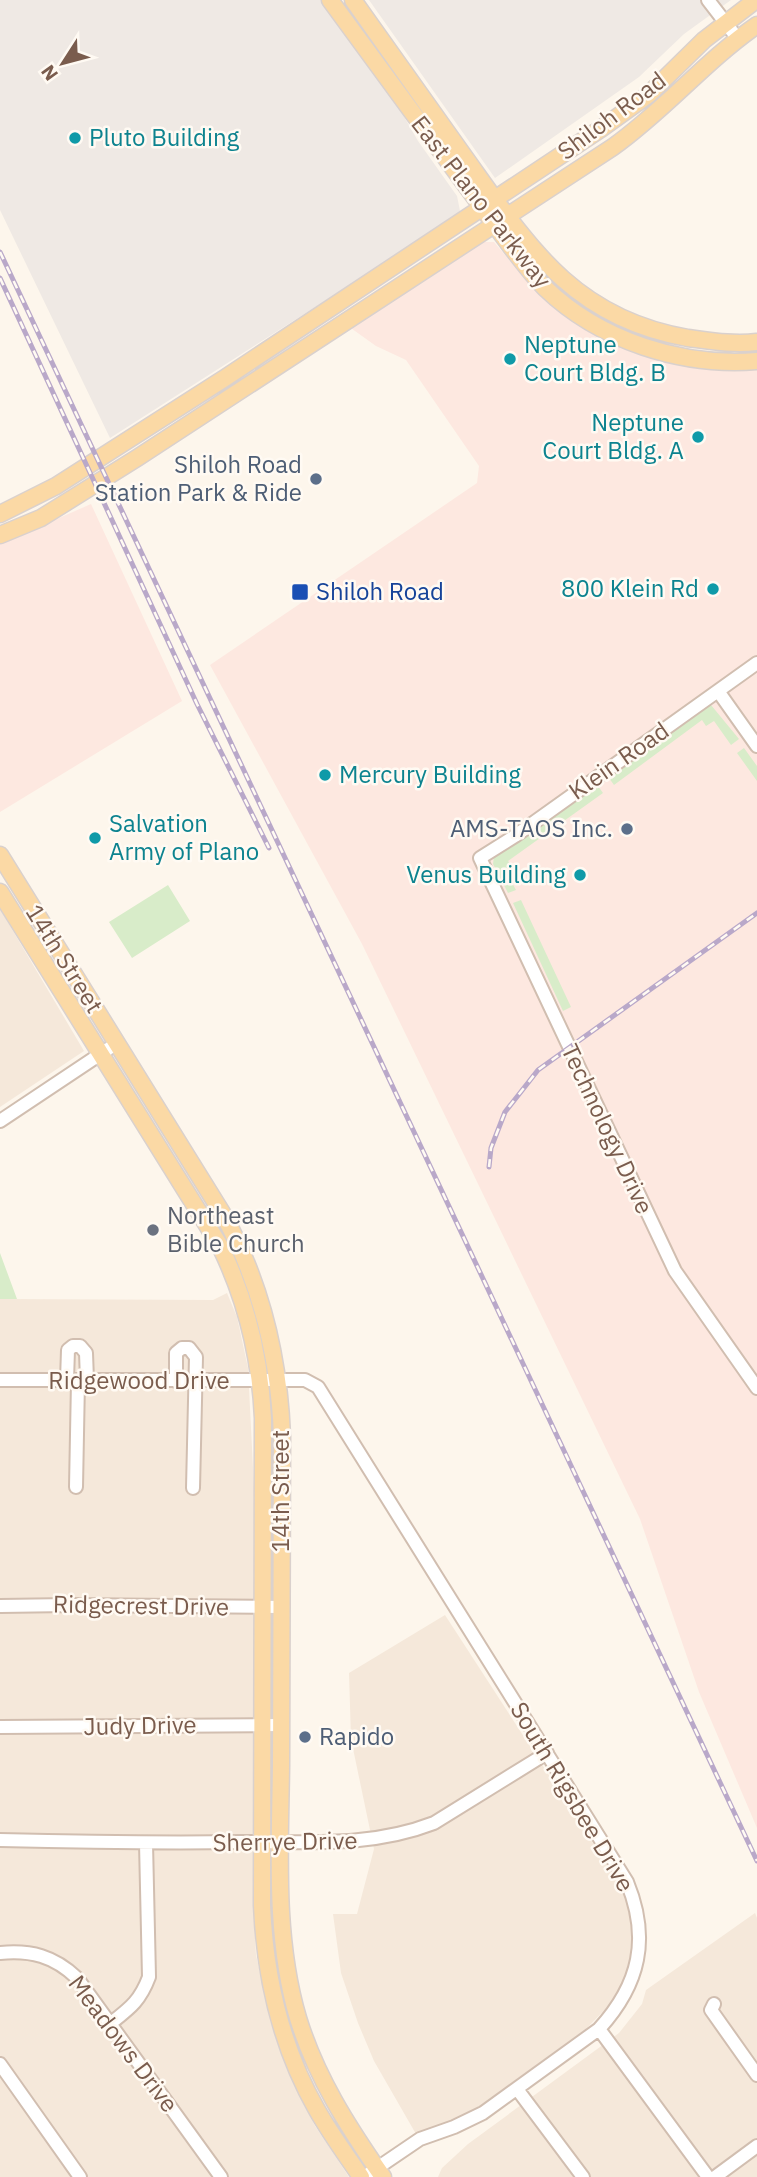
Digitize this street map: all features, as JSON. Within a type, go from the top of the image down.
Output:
[{"type":"main road","name":"East Plano Parkway","points":[[330,0],[366,50],[500,219],[536,278],[557,298],[601,329],[639,345],[710,361],[757,361]]},
{"type":"main road","name":"East Plano Parkway","points":[[353,0],[489,205]]},
{"type":"main road","name":"Shiloh Road","points":[[0,514],[86,467],[489,205],[648,95],[704,40],[755,0]]},
{"type":"main road","name":"Shiloh Road","points":[[0,535],[41,518],[137,458],[631,134],[717,55],[757,25]]},
{"type":"main road","points":[[366,50],[381,39]]},
{"type":"main road","name":"East Plano Parkway","points":[[500,219],[571,286],[606,310],[645,329],[710,341],[757,342]]},
{"type":"main road","points":[[346,298],[357,314]]},
{"type":"main road","points":[[639,345],[645,329]]},
{"type":"main road","points":[[19,506],[27,524]]},
{"type":"main road","name":"14th Street","points":[[0,855],[229,1225],[253,1279],[268,1326],[279,1380],[282,1436],[282,1935],[298,2017],[314,2062],[371,2175]]},
{"type":"main road","points":[[4,899],[25,895]]},
{"type":"main road","name":"14th Street","points":[[4,899],[220,1246],[237,1285],[255,1345],[263,1418],[262,1905],[265,1951],[279,2018],[290,2053],[309,2094],[323,2121],[371,2175]]},
{"type":"main road","points":[[166,1160],[183,1150]]},
{"type":"main road","points":[[237,1285],[253,1279]]},
{"type":"street","points":[[708,0],[738,39]]},
{"type":"street","name":"Klein Road","points":[[480,858],[757,663]]},
{"type":"street","points":[[718,691],[757,746]]},
{"type":"street","name":"Technology Drive","points":[[480,858],[675,1271],[757,1388]]},
{"type":"street","points":[[0,1121],[117,1043]]},
{"type":"street","points":[[176,1381],[176,1353],[186,1348],[195,1353],[193,1488]]},
{"type":"street","name":"Ridgewood Drive","points":[[0,1380],[279,1380]]},
{"type":"street","points":[[76,1487],[77,1380]]},
{"type":"street","name":"South Rigsbee Drive","points":[[279,1380],[305,1380],[318,1387],[325,1396],[627,1882],[637,1908],[640,1937],[634,1972],[619,2005],[599,2029],[472,2119],[420,2139],[371,2175]]},
{"type":"street","name":"Ridgecrest Drive","points":[[0,1606],[281,1607]]},
{"type":"street","name":"Judy Drive","points":[[0,1727],[281,1725]]},
{"type":"street","name":"Sherrye Drive","points":[[0,1840],[146,1843],[366,1841],[416,1830],[448,1815],[547,1753]]},
{"type":"street","points":[[111,2023],[138,2000],[149,1977],[146,1843]]},
{"type":"street","name":"Meadows Drive","points":[[0,1953],[30,1953],[56,1961],[76,1978],[221,2177]]},
{"type":"street","points":[[714,2004],[711,2010],[757,2075]]},
{"type":"street","points":[[599,2029],[708,2177]]},
{"type":"street","points":[[0,2064],[80,2177]]},
{"type":"street","points":[[517,2089],[583,2177]]},
{"type":"street","points":[[715,2177],[757,2146]]},
{"type":"shaded area","points":[[0,0],[322,0],[398,106],[418,141],[457,196],[460,211],[450,221],[110,438],[0,210]]},
{"type":"shaded area","points":[[369,0],[731,0],[684,34],[639,77],[495,178]]},
{"type":"shaded area","points":[[483,242],[494,242],[526,280],[556,306],[604,337],[757,365],[757,1828],[699,1692],[640,1519],[362,944],[210,665],[477,483],[479,466],[406,360],[376,346],[348,326],[428,279]]},
{"type":"shaded area","points":[[91,504],[182,701],[0,812],[0,544]]},
{"type":"shaded area","points":[[0,909],[84,1051],[0,1107]]},
{"type":"shaded area","points":[[227,1293],[237,1317],[248,1368],[254,1488],[253,1900],[256,1955],[274,2033],[295,2086],[315,2126],[349,2177],[0,2177],[0,1299],[213,1300]]},
{"type":"shaded area","points":[[445,1615],[622,1888],[633,1927],[631,1958],[624,1982],[613,2001],[587,2028],[480,2106],[459,2118],[416,2134],[374,2061],[358,2023],[341,1973],[333,1914],[357,1914],[374,1849],[351,1739],[349,1673]]},
{"type":"shaded area","points":[[755,1913],[757,2177],[438,2177],[442,2168],[468,2144],[619,2033],[642,2004],[646,1990]]},
{"type":"green space","points":[[711,705],[739,739],[731,745],[714,721],[706,726],[702,720],[614,785],[609,778]]},
{"type":"green space","points":[[744,748],[757,766],[757,781],[737,753]]},
{"type":"green space","points":[[598,786],[603,793],[508,861],[513,867],[506,872],[516,890],[508,893],[493,864],[494,856]]},
{"type":"green space","points":[[168,885],[190,921],[132,958],[109,922]]},
{"type":"green space","points":[[521,900],[571,1007],[563,1011],[513,903]]},
{"type":"green space","points":[[0,1253],[17,1299],[0,1299]]},
{"type":"railway","points":[[0,252],[757,1861]]},
{"type":"railway","points":[[0,278],[197,704],[269,848]]},
{"type":"railway","points":[[489,1167],[491,1148],[505,1112],[538,1070],[757,913]]},
{"type":"place","name":"Pluto Building","points":[[75,138]]},
{"type":"place","name":"Neptune Court Bldg. B","points":[[510,359]]},
{"type":"place","name":"Neptune Court Bldg. A","points":[[698,437]]},
{"type":"place","name":"Shiloh Road Station Park & Ride","points":[[316,479]]},
{"type":"place","name":"800 Klein Rd","points":[[713,589]]},
{"type":"place","name":"Shiloh Road","points":[[300,592]]},
{"type":"place","name":"Mercury Building","points":[[325,775]]},
{"type":"place","name":"AMS-TAOS Inc.","points":[[627,829]]},
{"type":"place","name":"Salvation Army of Plano","points":[[95,838]]},
{"type":"place","name":"Venus Building","points":[[580,875]]},
{"type":"place","name":"Northeast Bible Church","points":[[153,1230]]},
{"type":"place","name":"Rapido","points":[[305,1737]]}]
